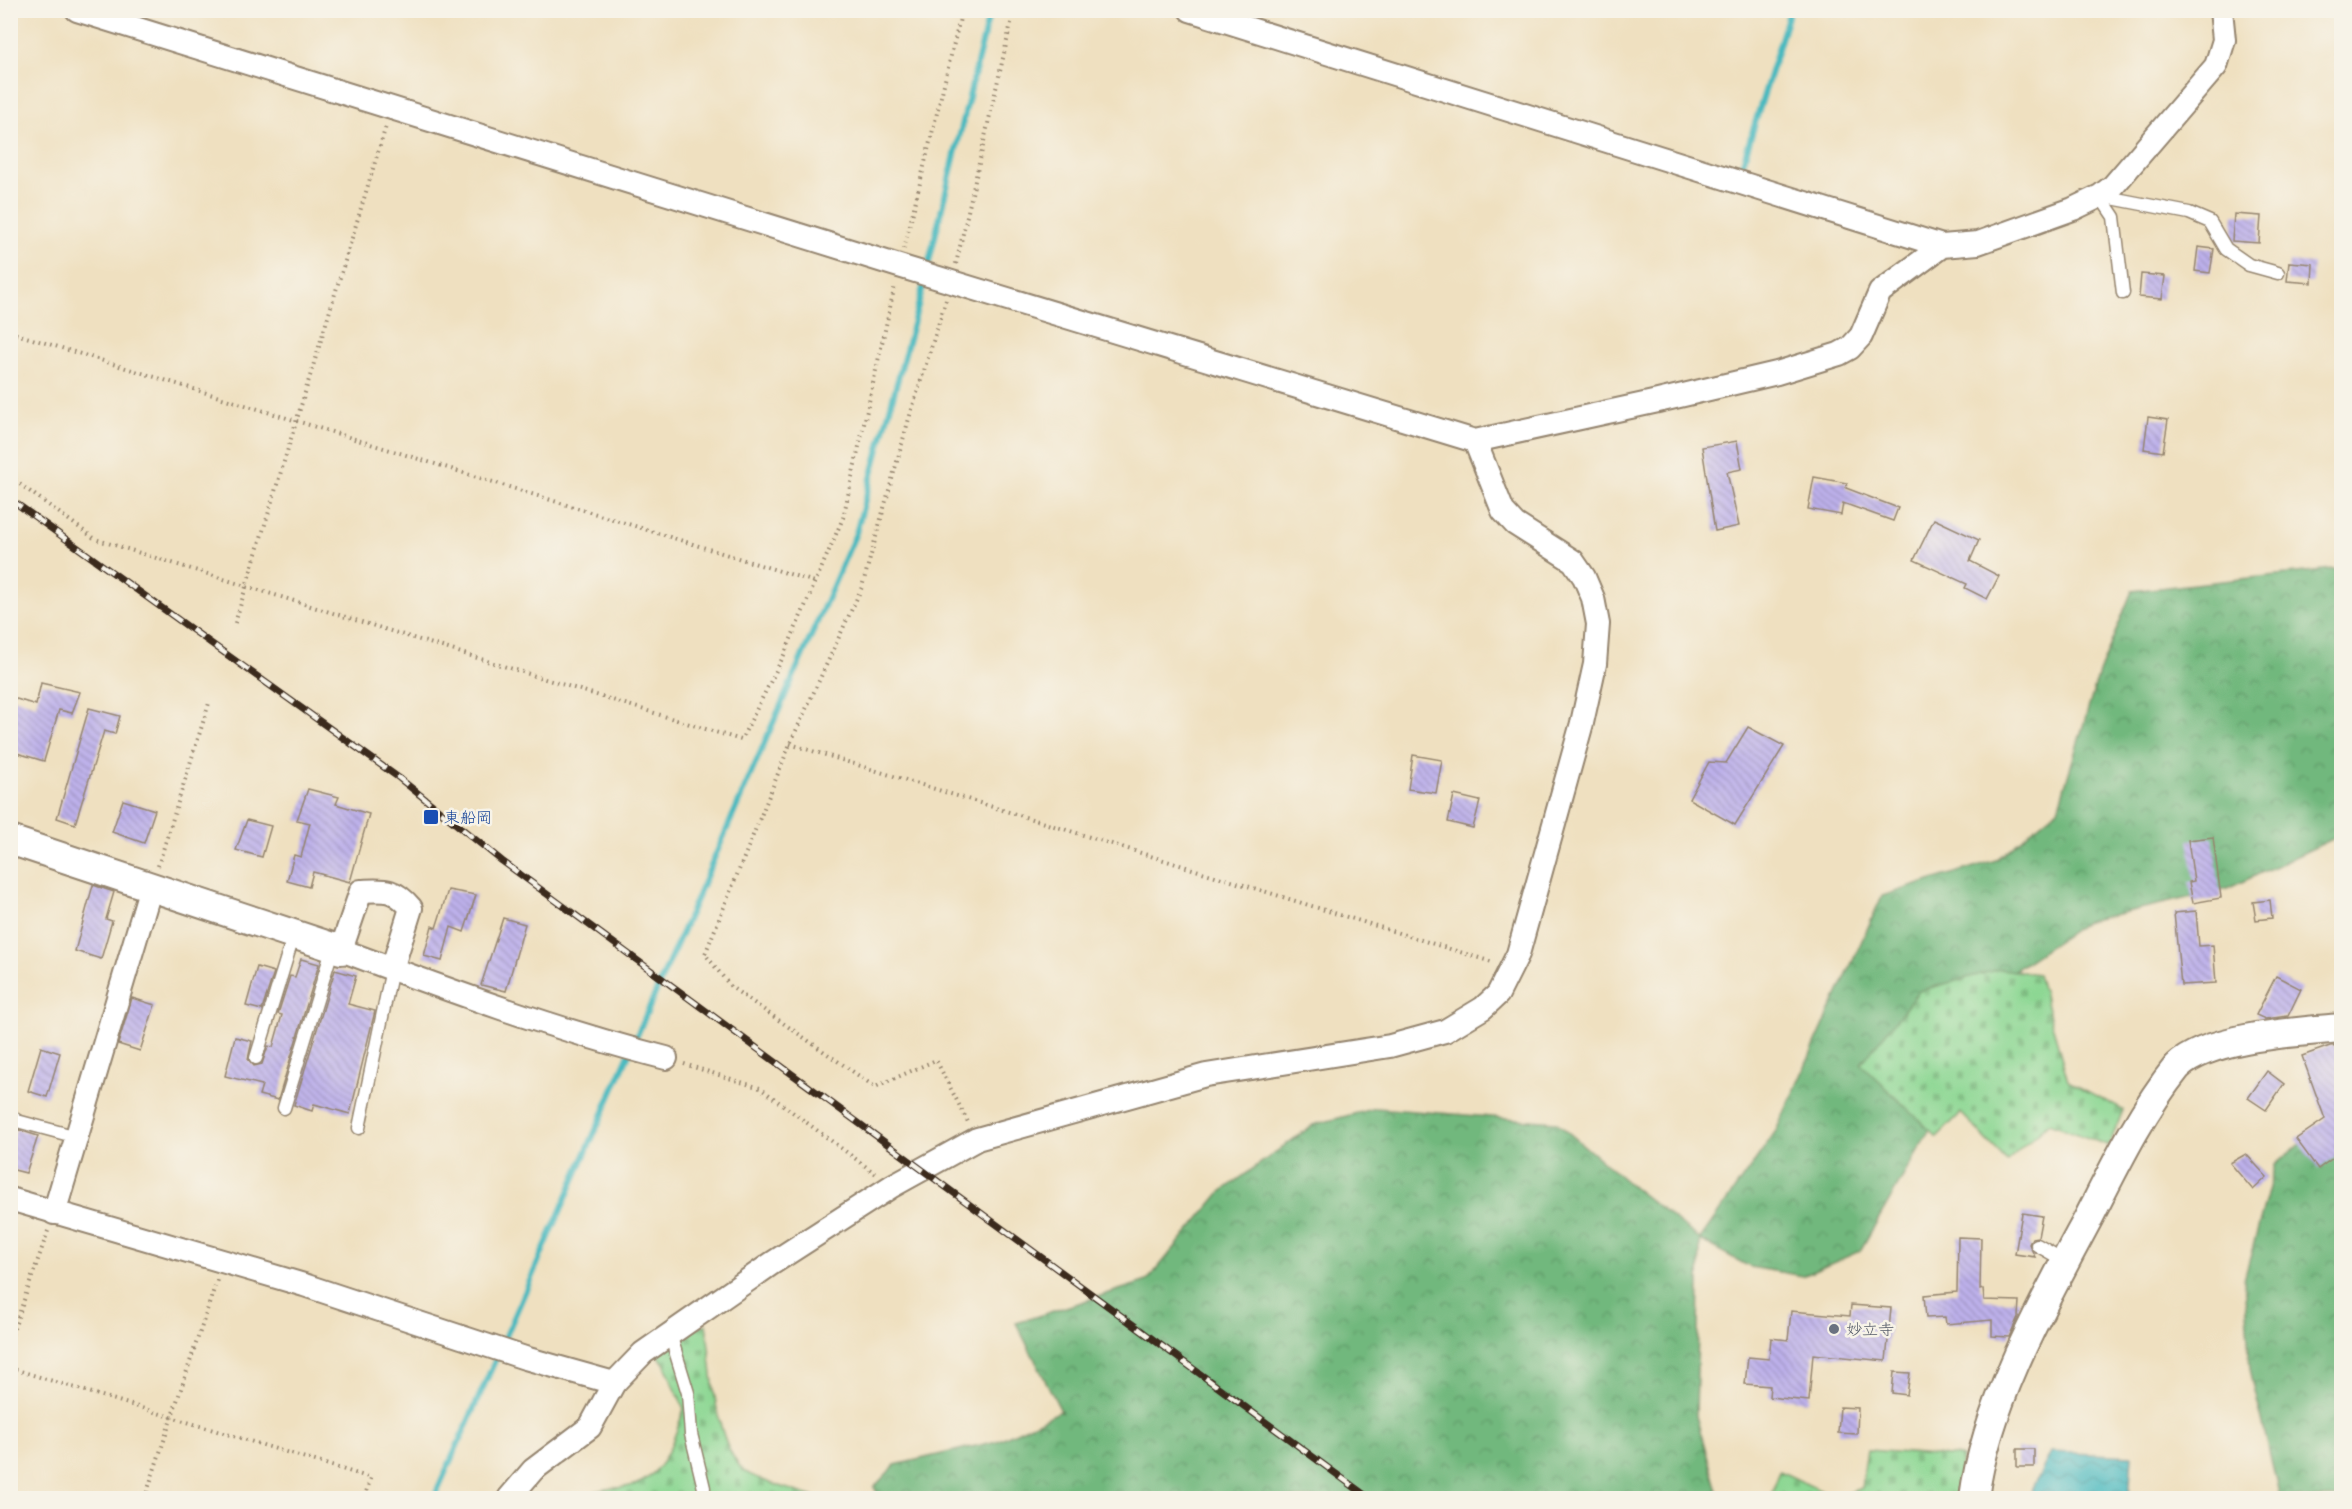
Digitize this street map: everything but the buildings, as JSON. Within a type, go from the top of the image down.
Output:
[{"type":"street","points":[[77,10],[899,266],[953,280],[1475,441],[1669,399],[1777,373],[1839,354],[1850,348],[1861,336],[1880,292],[1942,246]]},
{"type":"street","points":[[1190,10],[1942,246],[1978,243],[2073,209],[2100,196],[2134,163],[2216,66],[2224,40],[2221,10]]},
{"type":"street","points":[[509,1498],[532,1470],[590,1427],[614,1383],[643,1353],[771,1264],[892,1186],[977,1139],[1206,1075],[1390,1046],[1445,1031],[1483,1008],[1497,994],[1518,954],[1582,723],[1595,664],[1598,624],[1593,598],[1584,577],[1573,561],[1515,525],[1503,512],[1475,441]]},
{"type":"street","points":[[10,840],[337,948],[609,1044],[666,1058]]},
{"type":"street","points":[[54,1213],[151,887]]},
{"type":"street","points":[[337,948],[360,891],[382,890],[399,893],[411,908],[392,969]]},
{"type":"street","points":[[1974,1498],[1977,1475],[1995,1409],[2065,1261],[2114,1168],[2166,1080],[2187,1057],[2273,1034],[2342,1028]]},
{"type":"street","points":[[10,1198],[54,1213],[304,1285],[525,1358],[614,1383]]},
{"type":"lane","points":[[2100,196],[2189,213],[2210,222],[2226,249],[2249,265],[2278,273]]},
{"type":"lane","points":[[2100,196],[2114,217],[2123,293]]},
{"type":"lane","points":[[256,1058],[294,934]]},
{"type":"lane","points":[[284,1108],[337,948]]},
{"type":"lane","points":[[359,1128],[392,969]]},
{"type":"lane","points":[[10,1114],[17,1121],[77,1137]]},
{"type":"lane","points":[[2037,1245],[2065,1261]]},
{"type":"lane","points":[[670,1334],[688,1393],[691,1434],[704,1488]]},
{"type":"path","points":[[10,477],[94,539],[741,740],[784,654],[843,518],[899,266],[914,216],[962,10]]},
{"type":"path","points":[[977,1139],[936,1060],[875,1087],[731,987],[705,954],[790,744],[862,587],[908,422],[953,280],[1014,10]]},
{"type":"path","points":[[235,622],[391,108]]},
{"type":"path","points":[[10,332],[816,582]]},
{"type":"path","points":[[151,887],[210,700]]},
{"type":"path","points":[[790,744],[1511,968]]},
{"type":"path","points":[[666,1058],[760,1088],[892,1186]]},
{"type":"path","points":[[10,1340],[54,1213]]},
{"type":"path","points":[[145,1498],[223,1262]]},
{"type":"path","points":[[10,1368],[371,1478],[364,1498]]},
{"type":"green space","points":[[2341,568],[2341,835],[2227,889],[2087,921],[1990,987],[1953,1090],[1860,1251],[1803,1276],[1750,1267],[1700,1240],[1696,1416],[1719,1498],[880,1498],[874,1487],[895,1465],[997,1441],[1061,1411],[1016,1323],[1147,1281],[1221,1192],[1313,1125],[1376,1108],[1556,1122],[1634,1188],[1700,1239],[1776,1131],[1882,896],[1996,860],[2058,809],[2099,673],[2132,591]]},
{"type":"green space","points":[[2000,969],[2038,974],[2068,1081],[2123,1110],[2109,1146],[2049,1123],[2007,1161],[1961,1113],[1937,1137],[1861,1064],[1919,991]]},
{"type":"green space","points":[[2341,1109],[2341,1498],[2280,1498],[2250,1369],[2244,1280],[2275,1165]]},
{"type":"green space","points":[[706,1324],[720,1421],[733,1456],[748,1474],[817,1498],[584,1498],[598,1491],[638,1484],[649,1477],[665,1458],[684,1409],[664,1363],[653,1349]]},
{"type":"green space","points":[[1867,1450],[1962,1457],[1958,1498],[1836,1498],[1861,1488]]},
{"type":"green space","points":[[1780,1471],[1836,1498],[1774,1498],[1771,1495]]},
{"type":"water","points":[[2051,1452],[2132,1456],[2129,1498],[2028,1498]]},
{"type":"waterway","points":[[927,270],[990,10]]},
{"type":"waterway","points":[[1740,172],[1790,10]]},
{"type":"waterway","points":[[502,1345],[856,533],[925,280]]},
{"type":"waterway","points":[[434,1498],[498,1354]]},
{"type":"railway","points":[[10,499],[399,778],[502,861],[1369,1498]]},
{"type":"place","name":"東船岡","points":[[431,817]]},
{"type":"place","name":"妙立寺","points":[[1834,1329]]}]
